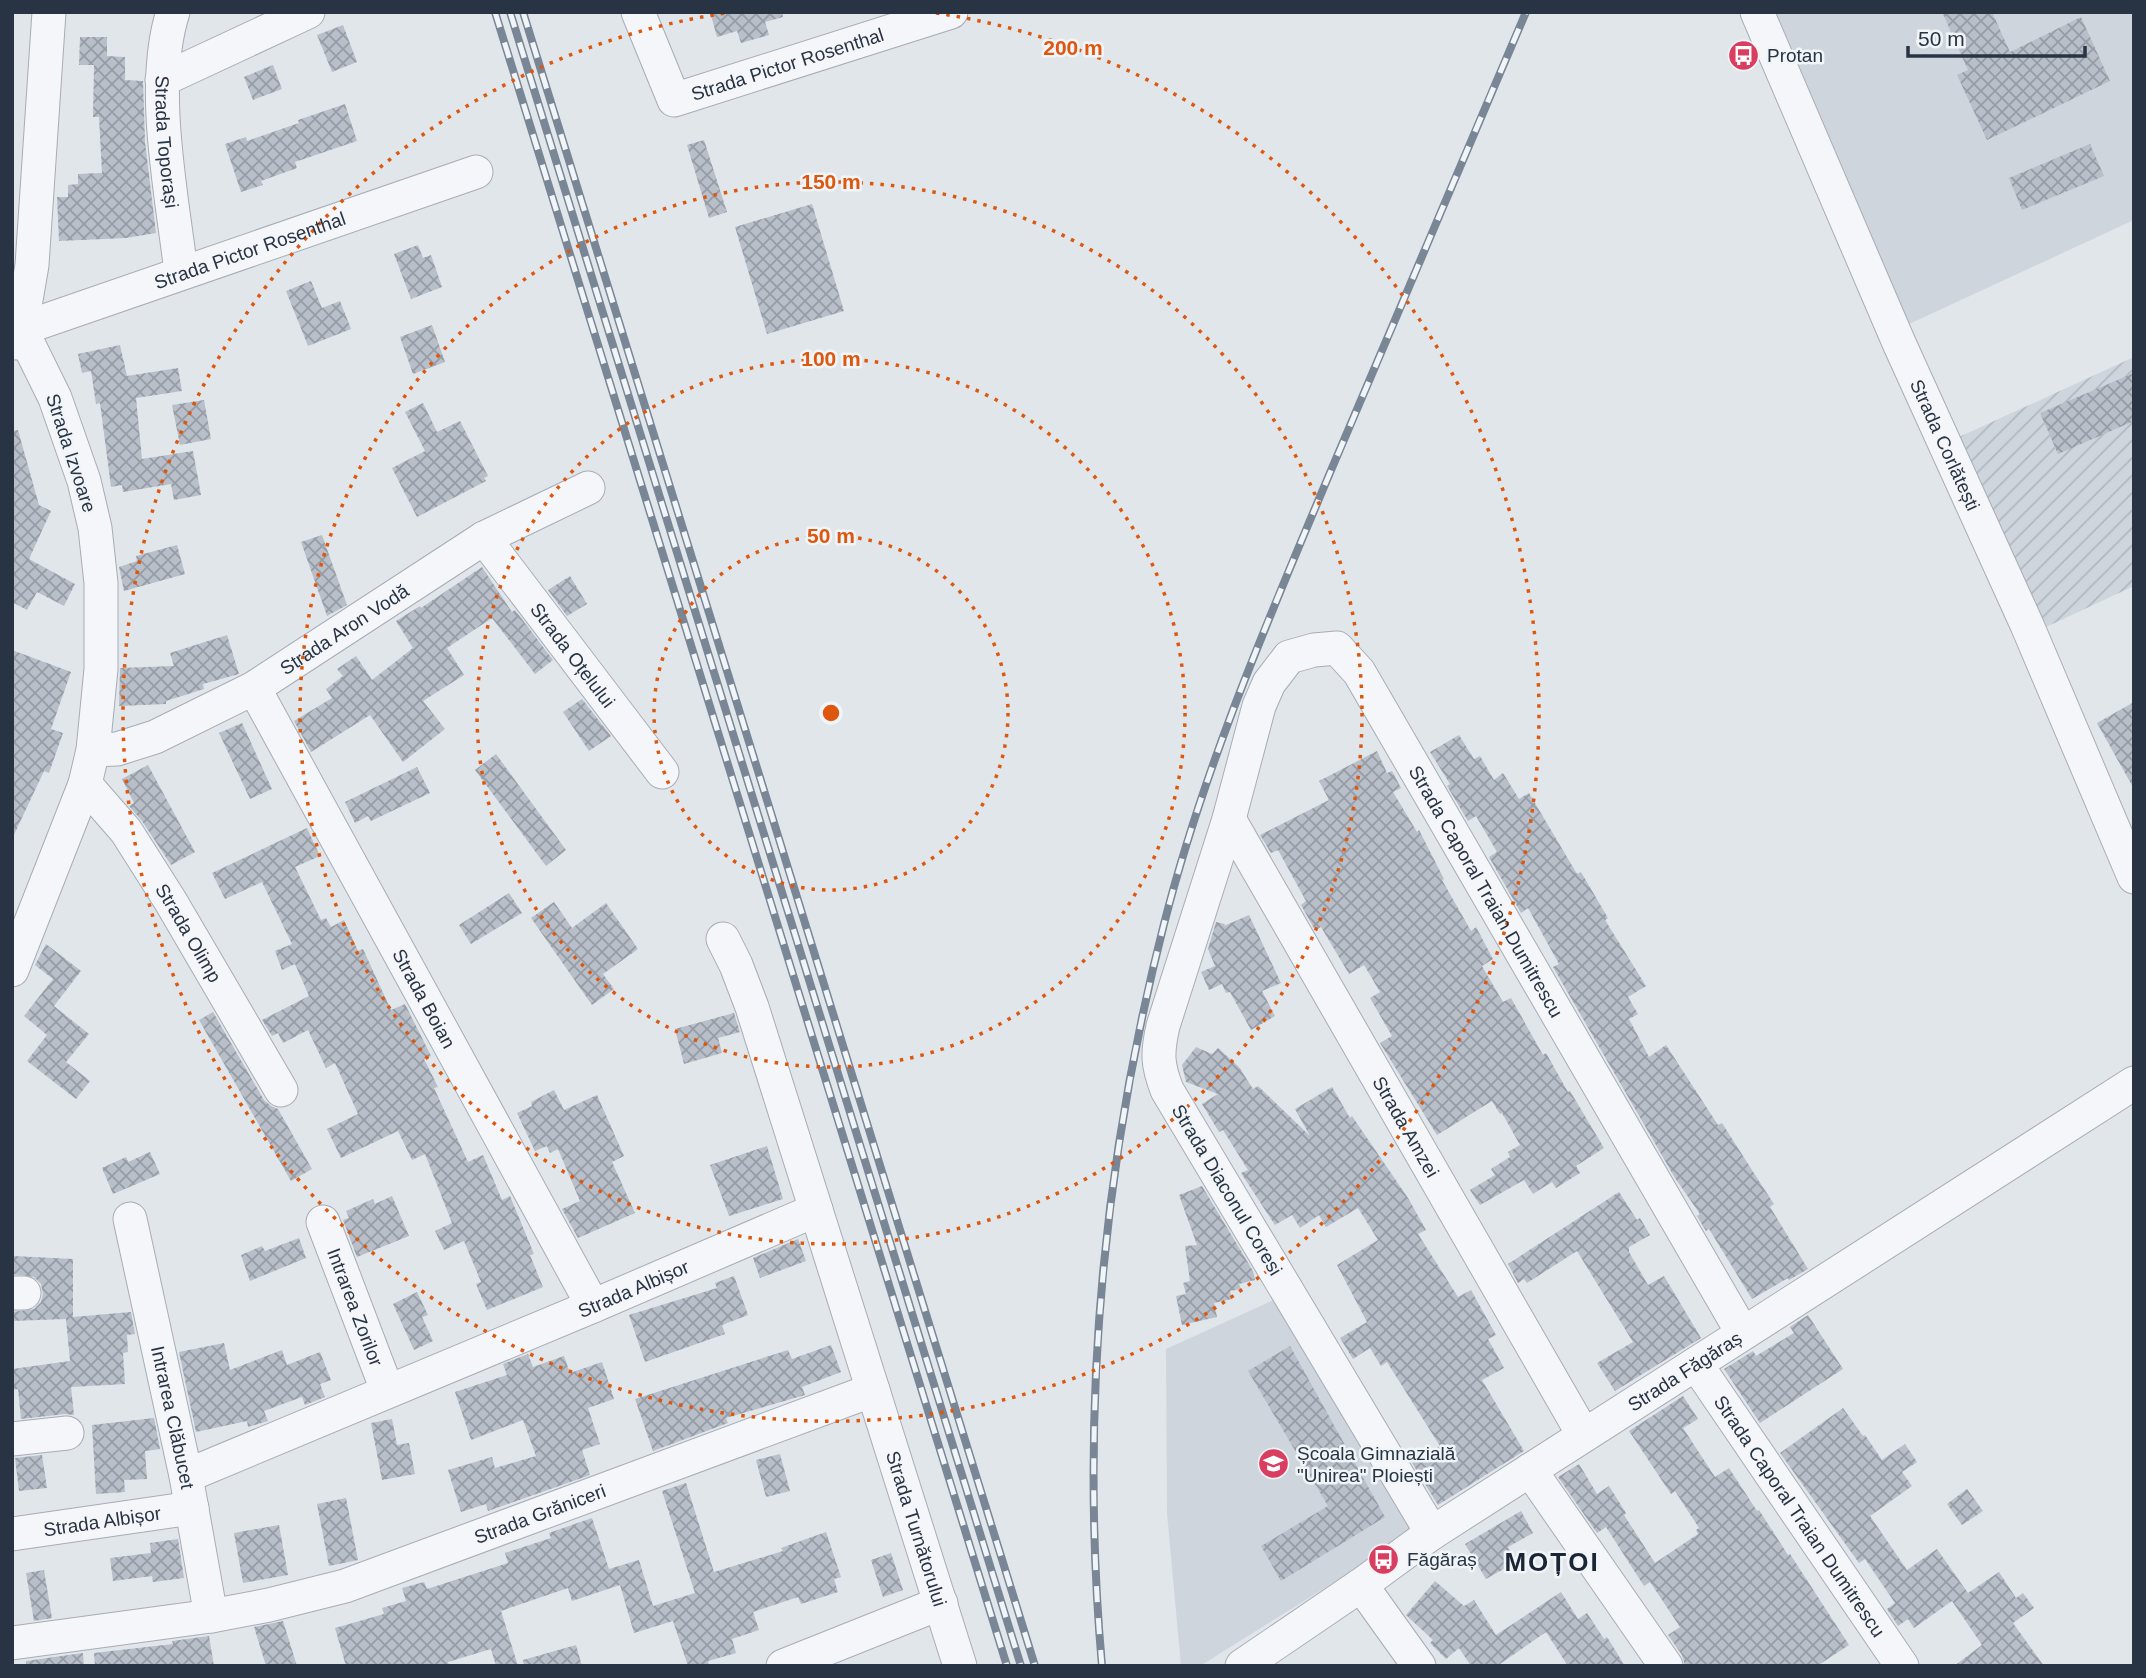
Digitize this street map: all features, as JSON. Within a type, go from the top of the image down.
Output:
[{"type":"street","points":[[15,341],[32,265],[23,227],[49,12]]},
{"type":"street","name":"Strada Toporași","points":[[173,12],[162,80],[165,133],[181,272]]},
{"type":"street","points":[[162,80],[308,12]]},
{"type":"street","name":"Strada Pictor Rosenthal","points":[[639,12],[674,100],[951,12]]},
{"type":"street","name":"Strada Corlătești","points":[[1757,12],[1899,343],[2027,625],[2134,877]]},
{"type":"street","name":"Strada Pictor Rosenthal","points":[[15,341],[181,272],[476,172]]},
{"type":"street","name":"Strada Izvoare","points":[[12,970],[85,784],[93,750],[101,669],[101,583],[95,528],[83,481],[55,398],[15,341]]},
{"type":"street","name":"Strada Aron Vodă","points":[[93,750],[117,749],[155,737],[254,688],[484,538],[588,488]]},
{"type":"street","name":"Strada Oțelului","points":[[484,538],[662,772]]},
{"type":"street","name":"Strada Caporal Traian Dumitrescu","points":[[1229,819],[1259,706],[1269,683],[1289,657],[1314,650],[1337,648],[1359,672],[1742,1332]]},
{"type":"street","name":"Strada Boian","points":[[254,688],[593,1306]]},
{"type":"street","name":"Strada Olimp","points":[[85,784],[127,831],[281,1090]]},
{"type":"street","name":"Strada Amzei","points":[[1229,819],[1583,1434]]},
{"type":"street","name":"Strada Diaconul Coresi","points":[[1229,819],[1163,1026],[1157,1053],[1160,1073],[1167,1090],[1432,1533]]},
{"type":"street","points":[[723,939],[752,1007],[873,1390]]},
{"type":"street","name":"Strada Făgăraș","points":[[1242,1666],[1432,1533],[1583,1434],[2134,1083]]},
{"type":"street","name":"Strada Albișor","points":[[186,1476],[816,1210]]},
{"type":"street","name":"Intrarea Clăbucet","points":[[130,1219],[186,1476],[211,1616]]},
{"type":"street","name":"Intrarea Zorilor","points":[[323,1222],[387,1390]]},
{"type":"street","name":"Strada Caporal Traian Dumitrescu","points":[[1696,1364],[1902,1666]]},
{"type":"street","name":"Strada Turnătorului","points":[[873,1390],[960,1666]]},
{"type":"street","name":"Strada Grăniceri","points":[[12,1643],[211,1616],[345,1586],[873,1390]]},
{"type":"street","points":[[12,1439],[67,1433]]},
{"type":"street","points":[[1530,1470],[1666,1666]]},
{"type":"street","name":"Strada Albișor","points":[[12,1534],[192,1508]]},
{"type":"street","points":[[1361,1585],[1419,1666]]},
{"type":"street","points":[[783,1666],[941,1604]]},
{"type":"shaded area","points":[[1768,12],[2134,12],[2134,220],[1907,325]]},
{"type":"shaded area","points":[[2134,357],[2134,586],[2046,627],[1959,437]]},
{"type":"shaded area","name":"Școala Gimnazială \"Unirea\" Ploiești","points":[[1287,1294],[1416,1526],[1344,1576],[1200,1666],[1181,1666],[1167,1513],[1166,1349]]},
{"type":"building","points":[[710,12],[782,12],[783,17],[765,22],[769,35],[741,43],[737,31],[717,37]]},
{"type":"building","points":[[1942,12],[1992,12],[2010,52],[2081,17],[2110,81],[1987,140],[1957,75],[1968,70]]},
{"type":"building","points":[[343,25],[357,62],[332,72],[317,35]]},
{"type":"building","points":[[80,37],[107,37],[107,56],[125,57],[125,80],[143,81],[145,142],[156,233],[126,238],[59,241],[57,197],[68,197],[68,185],[78,184],[78,174],[102,173],[99,117],[93,117],[94,65],[79,65]]},
{"type":"building","points":[[273,65],[282,89],[253,100],[244,77]]},
{"type":"building","points":[[345,104],[357,141],[295,162],[297,168],[261,181],[263,185],[241,192],[225,144],[246,137],[247,141]]},
{"type":"building","points":[[704,140],[727,212],[709,218],[687,145]]},
{"type":"building","points":[[2090,144],[2104,176],[2022,210],[2009,178]]},
{"type":"building","points":[[812,204],[844,311],[767,334],[735,227]]},
{"type":"building","points":[[418,245],[423,258],[431,255],[442,287],[411,299],[394,254]]},
{"type":"building","points":[[311,281],[322,308],[340,301],[351,329],[308,346],[286,291]]},
{"type":"building","points":[[432,325],[445,362],[413,374],[400,337]]},
{"type":"building","points":[[120,345],[127,376],[178,368],[182,391],[136,398],[142,459],[193,451],[201,495],[174,500],[171,484],[123,492],[122,485],[111,487],[100,403],[96,404],[91,371],[82,373],[78,354]]},
{"type":"building","points":[[2134,373],[2134,421],[2058,454],[2040,413]]},
{"type":"building","points":[[204,400],[211,439],[180,445],[172,405]]},
{"type":"building","points":[[423,403],[437,432],[460,421],[488,476],[484,478],[486,481],[417,517],[392,468],[425,451],[405,412]]},
{"type":"building","points":[[18,430],[39,505],[51,511],[29,559],[75,584],[64,606],[37,592],[27,610],[12,602],[12,431]]},
{"type":"building","points":[[322,535],[347,605],[327,616],[301,542]]},
{"type":"building","points":[[177,545],[185,574],[124,591],[119,567],[137,561],[136,556]]},
{"type":"building","points":[[482,567],[512,612],[515,610],[553,660],[535,674],[492,618],[447,648],[464,675],[423,701],[445,729],[403,762],[370,715],[311,752],[294,721],[332,698],[326,689],[343,676],[337,669],[356,656],[372,680],[413,648],[396,621],[420,606],[421,608]]},
{"type":"building","points":[[570,576],[587,604],[567,616],[548,590]]},
{"type":"building","points":[[227,635],[239,674],[203,684],[204,689],[166,701],[166,704],[119,706],[120,668],[174,666],[170,653]]},
{"type":"building","points":[[12,650],[71,672],[51,729],[63,733],[49,773],[44,771],[12,839]]},
{"type":"building","points":[[582,699],[611,736],[589,751],[563,712]]},
{"type":"building","points":[[2134,702],[2134,789],[2097,723]]},
{"type":"building","points":[[242,723],[272,789],[250,799],[219,733]]},
{"type":"building","points":[[1459,735],[1474,759],[1480,756],[1494,780],[1503,773],[1519,799],[1529,793],[1577,874],[1581,872],[1608,918],[1605,920],[1646,986],[1628,997],[1638,1014],[1629,1019],[1649,1057],[1666,1045],[1718,1125],[1722,1123],[1774,1204],[1770,1207],[1808,1269],[1752,1299],[1709,1229],[1706,1231],[1697,1216],[1700,1214],[1675,1178],[1553,967],[1559,964],[1528,908],[1521,913],[1489,857],[1497,852],[1476,816],[1468,821],[1430,752]]},
{"type":"building","points":[[1377,751],[1387,773],[1392,771],[1401,788],[1393,792],[1417,832],[1419,830],[1444,879],[1442,880],[1471,931],[1476,927],[1493,959],[1482,966],[1503,1002],[1511,998],[1543,1055],[1546,1053],[1604,1148],[1576,1166],[1580,1173],[1556,1188],[1552,1182],[1533,1194],[1524,1180],[1480,1205],[1470,1190],[1495,1175],[1491,1169],[1510,1157],[1508,1152],[1520,1145],[1502,1113],[1500,1114],[1492,1101],[1437,1135],[1380,1043],[1392,1036],[1370,998],[1380,992],[1364,965],[1349,974],[1321,927],[1315,930],[1301,905],[1306,901],[1278,850],[1271,853],[1260,835],[1329,800],[1319,781]]},
{"type":"building","points":[[496,754],[566,850],[546,866],[475,770]]},
{"type":"building","points":[[148,765],[195,852],[171,865],[129,806],[134,803],[122,779]]},
{"type":"building","points":[[417,767],[430,793],[371,821],[368,816],[355,823],[345,802]]},
{"type":"building","points":[[307,828],[320,856],[295,867],[321,920],[326,918],[331,927],[344,920],[358,951],[363,949],[391,1010],[405,1004],[431,1056],[424,1059],[438,1087],[434,1088],[468,1162],[483,1155],[502,1200],[510,1196],[534,1254],[530,1255],[543,1287],[487,1310],[476,1284],[481,1282],[464,1241],[444,1250],[435,1231],[452,1223],[425,1154],[412,1160],[398,1131],[341,1158],[327,1129],[358,1114],[335,1063],[326,1068],[308,1030],[283,1043],[278,1033],[272,1036],[262,1020],[309,996],[295,964],[282,970],[275,951],[292,944],[262,882],[225,899],[212,873]]},
{"type":"building","points":[[509,893],[522,913],[471,944],[459,925]]},
{"type":"building","points":[[554,902],[572,928],[606,903],[638,949],[603,974],[614,989],[592,1005],[531,918]]},
{"type":"building","points":[[1249,915],[1281,983],[1262,991],[1275,1016],[1251,1030],[1230,992],[1226,993],[1222,984],[1209,990],[1201,972],[1215,966],[1208,949],[1216,922],[1225,924],[1224,926]]},
{"type":"building","points":[[46,944],[81,971],[54,1006],[89,1034],[66,1062],[90,1081],[76,1099],[27,1061],[47,1035],[24,1016],[53,979],[35,965]]},
{"type":"building","points":[[213,1012],[264,1100],[278,1109],[312,1169],[291,1181],[199,1020]]},
{"type":"building","points":[[734,1013],[740,1032],[718,1038],[722,1053],[684,1064],[675,1029]]},
{"type":"building","points":[[1196,1047],[1212,1054],[1218,1048],[1239,1067],[1253,1089],[1258,1086],[1310,1136],[1295,1109],[1332,1087],[1350,1118],[1352,1116],[1408,1198],[1426,1230],[1418,1234],[1458,1297],[1471,1290],[1496,1335],[1488,1339],[1504,1368],[1482,1380],[1524,1451],[1438,1505],[1412,1463],[1440,1446],[1387,1362],[1381,1366],[1370,1348],[1353,1359],[1340,1338],[1367,1322],[1337,1265],[1378,1240],[1358,1208],[1326,1227],[1319,1215],[1300,1228],[1292,1215],[1275,1225],[1241,1173],[1248,1170],[1223,1130],[1219,1132],[1202,1104],[1218,1094],[1186,1082],[1182,1065]]},
{"type":"building","points":[[554,1090],[564,1110],[597,1095],[624,1156],[612,1162],[635,1213],[578,1238],[562,1209],[580,1201],[558,1149],[550,1153],[547,1146],[535,1151],[517,1113]]},
{"type":"building","points":[[767,1146],[783,1199],[729,1216],[710,1165]]},
{"type":"building","points":[[150,1152],[160,1174],[113,1194],[102,1168],[126,1157],[128,1162]]},
{"type":"building","points":[[1202,1186],[1253,1271],[1255,1280],[1239,1284],[1241,1289],[1230,1291],[1232,1299],[1214,1303],[1217,1317],[1182,1325],[1176,1296],[1186,1294],[1183,1283],[1190,1281],[1185,1246],[1197,1245],[1179,1195]]},
{"type":"building","points":[[1619,1192],[1650,1235],[1629,1247],[1629,1252],[1648,1285],[1664,1276],[1701,1338],[1615,1391],[1597,1363],[1633,1342],[1577,1251],[1527,1283],[1524,1279],[1518,1283],[1508,1264]]},
{"type":"building","points":[[392,1196],[409,1236],[357,1257],[343,1220],[349,1218],[346,1211],[373,1199],[375,1204]]},
{"type":"building","points":[[299,1238],[306,1258],[250,1281],[241,1255],[262,1246],[265,1251]]},
{"type":"building","points":[[798,1239],[806,1261],[760,1278],[753,1258]]},
{"type":"building","points":[[13,1256],[73,1259],[73,1317],[131,1312],[135,1334],[127,1335],[128,1352],[123,1353],[125,1384],[71,1387],[74,1415],[21,1419],[18,1389],[12,1390],[12,1369],[70,1361],[66,1319],[12,1321],[12,1312],[34,1309],[41,1302],[43,1294],[41,1284],[34,1277],[12,1274]]},
{"type":"building","points":[[734,1276],[748,1315],[722,1325],[725,1334],[645,1362],[629,1315],[717,1288],[715,1283]]},
{"type":"building","points":[[417,1292],[428,1315],[422,1317],[433,1341],[414,1350],[393,1304]]},
{"type":"building","points":[[1808,1315],[1843,1369],[1760,1423],[1724,1369],[1753,1351],[1756,1356],[1794,1333],[1790,1327]]},
{"type":"building","points":[[224,1343],[230,1370],[282,1350],[287,1365],[320,1352],[331,1380],[320,1384],[325,1397],[305,1405],[302,1397],[264,1411],[268,1421],[248,1427],[247,1421],[196,1432],[179,1352]]},
{"type":"building","points":[[831,1345],[841,1372],[802,1387],[805,1395],[726,1418],[728,1423],[653,1451],[635,1399],[788,1350],[792,1359]]},
{"type":"building","name":"Școala Gimnazială \"Unirea\" Ploiești","points":[[1290,1346],[1385,1517],[1281,1581],[1261,1546],[1328,1506],[1248,1371]]},
{"type":"building","points":[[528,1354],[533,1367],[564,1356],[570,1373],[602,1362],[614,1399],[588,1408],[600,1444],[582,1450],[590,1475],[488,1511],[486,1504],[461,1512],[448,1470],[492,1457],[495,1468],[536,1456],[523,1420],[471,1440],[455,1392],[507,1375],[503,1364]]},
{"type":"building","points":[[1683,1396],[1698,1419],[1683,1428],[1715,1477],[1729,1468],[1788,1555],[1790,1554],[1849,1645],[1817,1666],[1685,1666],[1682,1655],[1668,1635],[1680,1627],[1650,1582],[1644,1586],[1606,1527],[1597,1533],[1558,1477],[1579,1464],[1597,1494],[1609,1486],[1655,1563],[1698,1534],[1696,1530],[1699,1528],[1675,1491],[1671,1494],[1629,1431]]},
{"type":"building","points":[[1843,1408],[1882,1460],[1905,1444],[1917,1462],[1902,1472],[1912,1486],[1870,1516],[1907,1570],[1937,1549],[1968,1593],[1999,1572],[2016,1598],[2023,1593],[2034,1608],[2013,1623],[2044,1666],[1954,1666],[1982,1645],[1952,1601],[1914,1628],[1908,1619],[1898,1626],[1887,1609],[1895,1603],[1865,1559],[1859,1563],[1780,1453]]},
{"type":"building","points":[[154,1418],[160,1449],[145,1451],[147,1479],[124,1480],[125,1492],[96,1494],[92,1425]]},
{"type":"building","points":[[392,1419],[397,1445],[409,1443],[415,1474],[382,1480],[371,1423]]},
{"type":"building","points":[[780,1454],[790,1491],[766,1497],[756,1460]]},
{"type":"building","points":[[42,1455],[47,1488],[19,1491],[15,1458]]},
{"type":"building","points":[[686,1483],[714,1572],[783,1551],[781,1548],[826,1532],[841,1577],[834,1579],[838,1592],[801,1604],[798,1597],[753,1612],[759,1630],[732,1639],[736,1653],[708,1661],[709,1666],[688,1666],[673,1621],[634,1633],[620,1585],[572,1601],[568,1588],[501,1611],[518,1666],[496,1666],[491,1649],[448,1662],[449,1666],[346,1666],[335,1628],[384,1614],[382,1608],[406,1601],[402,1588],[424,1582],[427,1589],[508,1563],[505,1553],[551,1538],[549,1533],[592,1518],[609,1569],[639,1560],[653,1606],[695,1593],[662,1491]]},
{"type":"building","points":[[1967,1489],[1983,1511],[1962,1525],[1947,1504]]},
{"type":"building","points":[[346,1498],[358,1560],[329,1566],[317,1504]]},
{"type":"building","points":[[1521,1511],[1533,1533],[1508,1547],[1516,1562],[1486,1579],[1465,1544]]},
{"type":"building","points":[[279,1525],[288,1575],[243,1583],[234,1533]]},
{"type":"building","points":[[178,1539],[184,1578],[153,1582],[152,1576],[113,1581],[110,1558],[151,1553],[150,1543]]},
{"type":"building","points":[[891,1553],[903,1590],[883,1597],[871,1560]]},
{"type":"building","points":[[44,1570],[52,1618],[34,1621],[26,1573]]},
{"type":"building","points":[[1435,1581],[1464,1606],[1474,1600],[1496,1635],[1561,1592],[1578,1619],[1587,1613],[1604,1639],[1607,1637],[1625,1666],[1568,1666],[1546,1632],[1497,1666],[1471,1666],[1459,1648],[1446,1659],[1430,1643],[1433,1640],[1406,1615]]},
{"type":"building","points":[[283,1621],[297,1666],[266,1666],[254,1627]]},
{"type":"building","points":[[209,1636],[214,1666],[95,1666],[94,1653],[173,1644],[172,1641]]},
{"type":"building","points":[[576,1645],[582,1666],[524,1666],[523,1660]]},
{"type":"building","points":[[83,1653],[84,1666],[26,1666],[26,1661]]},
{"type":"railway","points":[[495,12],[1007,1666]]},
{"type":"railway","points":[[510,12],[1021,1666]]},
{"type":"railway","points":[[523,12],[1035,1666]]},
{"type":"railway","points":[[1102,1666],[1094,1479],[1101,1292],[1125,1107],[1164,924],[1198,808],[1239,693],[1526,12]]},
{"type":"place","name":"Protan","points":[[1744,55]]},
{"type":"place","name":"Școala Gimnazială \"Unirea\" Ploiești","points":[[1274,1464]]},
{"type":"place","name":"Făgăraș","points":[[1384,1559]]},
{"type":"district","name":"MOȚOI","points":[[1552,1562]]}]
